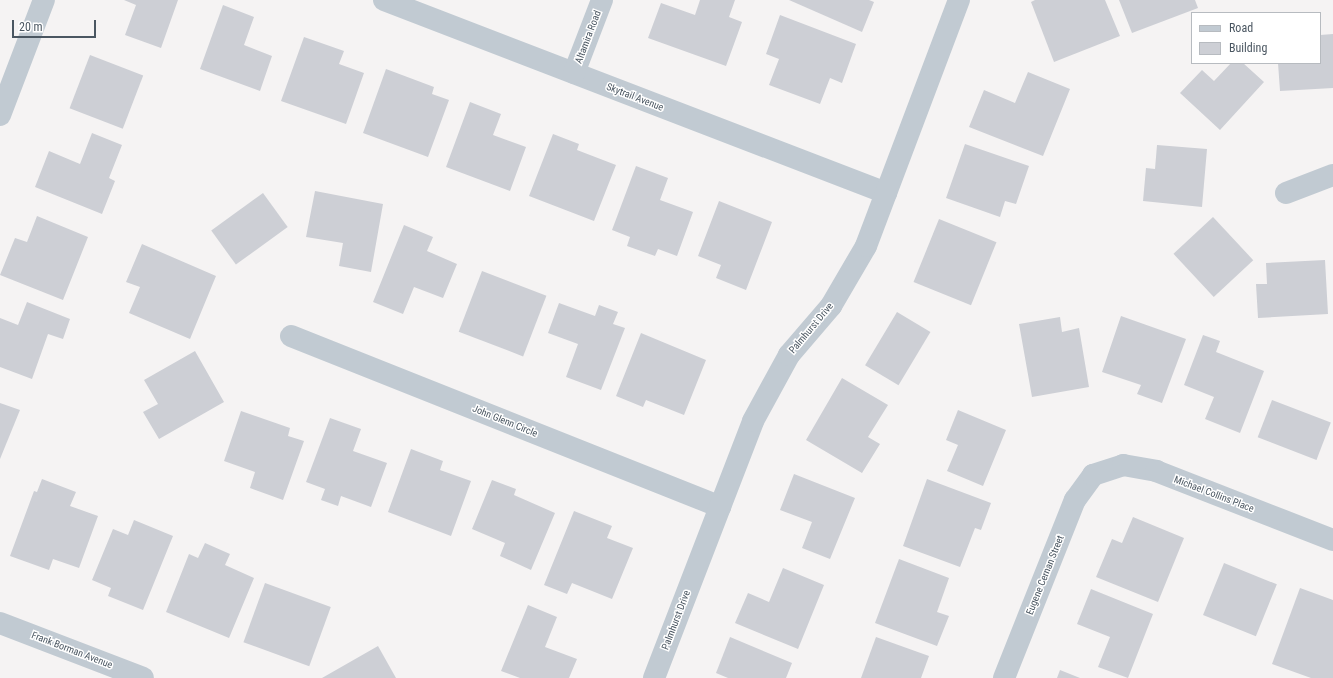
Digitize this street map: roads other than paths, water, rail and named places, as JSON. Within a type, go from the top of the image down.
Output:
[{"type":"street","points":[[0,115],[44,0]]},
{"type":"street","name":"Skytrail Avenue","points":[[384,0],[886,193]]},
{"type":"street","name":"Altamira Road","points":[[574,73],[602,0]]},
{"type":"street","name":"Palmhurst Drive","points":[[654,678],[753,421],[788,355],[831,306],[866,246],[959,0]]},
{"type":"street","points":[[1286,193],[1333,176]]},
{"type":"street","name":"John Glenn Circle","points":[[291,336],[720,507]]},
{"type":"street","name":"Michael Collins Place","points":[[1094,475],[1123,465],[1156,471],[1333,540]]},
{"type":"street","name":"Eugene Cernan Street","points":[[1004,678],[1075,500],[1094,475]]},
{"type":"street","name":"Frank Borman Avenue","points":[[0,623],[143,678]]}]
